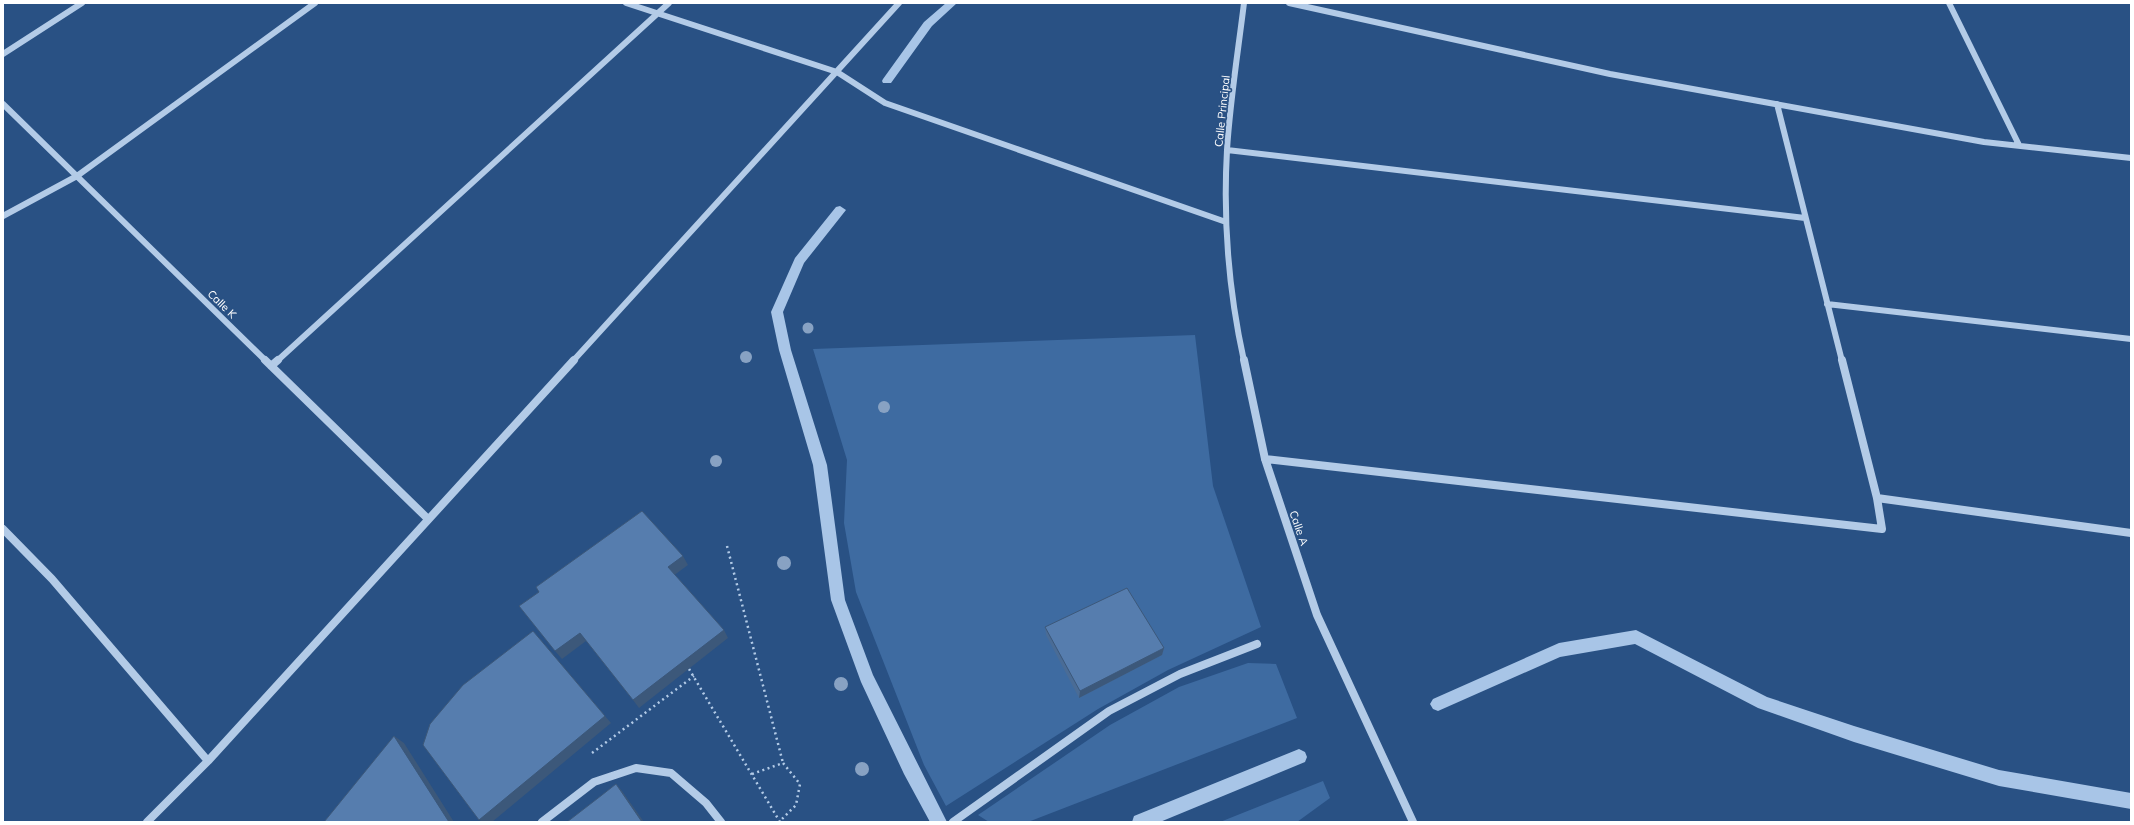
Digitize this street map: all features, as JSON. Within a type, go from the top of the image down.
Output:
[{"type":"street","points":[[3,54],[82,3]]},
{"type":"street","points":[[3,216],[76,176],[315,3]]},
{"type":"street","points":[[626,3],[837,72],[886,103],[1226,222]]},
{"type":"street","points":[[271,366],[669,3]]},
{"type":"street","points":[[147,822],[208,761],[427,518],[899,3]]},
{"type":"street","name":"Calle Principal","points":[[1226,222],[1227,150],[1244,3]]},
{"type":"street","points":[[1289,3],[1610,74],[1984,142],[2131,158]]},
{"type":"street","points":[[1949,3],[2019,145]]},
{"type":"street","name":"Calle K","points":[[3,104],[427,518]]},
{"type":"street","points":[[1265,459],[1882,529],[1877,498],[1777,104]]},
{"type":"street","points":[[1227,150],[1805,218]]},
{"type":"street","name":"Calle A","points":[[1226,222],[1236,325],[1265,459],[1317,614],[1414,821]]},
{"type":"street","points":[[1827,304],[2131,339]]},
{"type":"street","points":[[1877,498],[2131,533]]},
{"type":"street","points":[[3,529],[52,579],[208,761]]},
{"type":"street","points":[[954,822],[1109,711],[1180,674],[1257,644]]},
{"type":"street","points":[[542,822],[594,782],[636,768],[671,773],[706,803],[721,822]]},
{"type":"path","points":[[689,668],[780,822],[796,805],[800,784],[783,763],[727,546]]},
{"type":"path","points":[[594,782],[579,763],[694,676]]},
{"type":"path","points":[[752,774],[783,763]]},
{"type":"shaded area","points":[[1195,335],[1213,486],[1261,627],[1168,670],[1098,709],[946,806],[924,765],[856,592],[844,523],[847,460],[813,349]]},
{"type":"shaded area","points":[[1248,663],[1276,664],[1297,718],[1028,822],[989,822],[978,815],[1110,725],[1179,687]]},
{"type":"shaded area","points":[[1323,781],[1330,798],[1297,822],[1220,822]]},
{"type":"building","points":[[642,511],[683,556],[668,567],[724,630],[633,700],[580,633],[555,651],[519,606],[539,592],[536,587]]},
{"type":"building","points":[[1127,588],[1164,648],[1080,691],[1045,627]]},
{"type":"building","points":[[533,631],[605,716],[479,820],[423,745],[430,724],[463,685]]},
{"type":"building","points":[[394,736],[449,822],[324,822]]},
{"type":"building","points":[[616,784],[642,822],[567,822],[602,795]]},
{"type":"waterway","points":[[887,81],[928,24],[952,3]]},
{"type":"waterway","points":[[840,210],[799,261],[777,312],[785,350],[820,465],[838,600],[866,677],[910,768],[939,822]]},
{"type":"waterway","points":[[1438,704],[1559,650],[1636,637],[1763,703],[1854,734],[1999,778],[2131,801]]},
{"type":"waterway","points":[[1140,822],[1299,757]]}]
